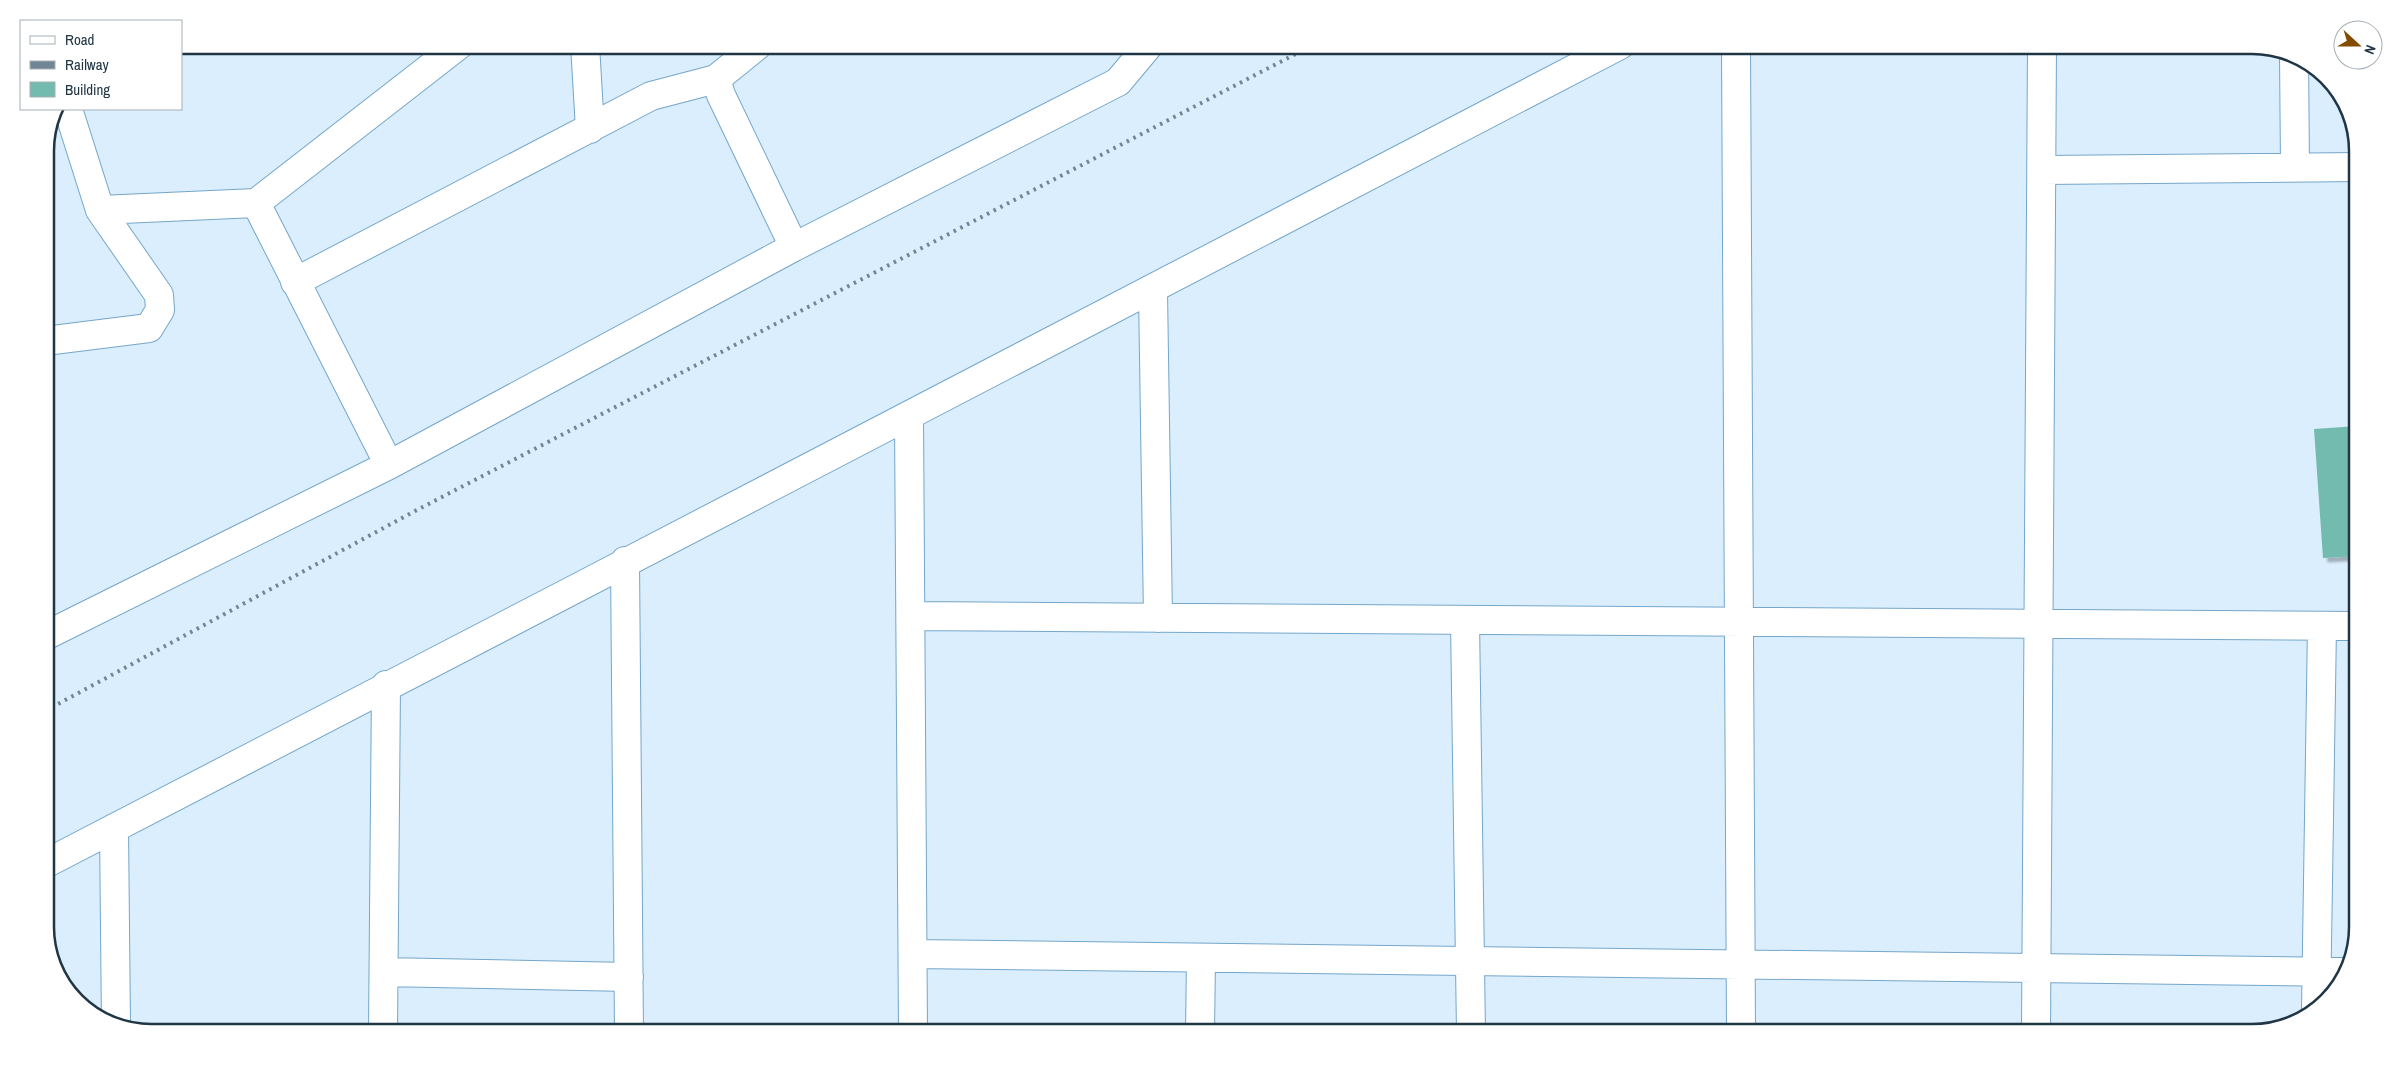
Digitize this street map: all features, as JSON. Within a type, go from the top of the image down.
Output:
[{"type":"street","points":[[100,210],[256,203],[447,54]]},
{"type":"street","points":[[586,54],[590,129]]},
{"type":"street","points":[[295,282],[651,96],[716,78],[747,54]]},
{"type":"street","points":[[54,632],[389,465],[794,248],[1118,82],[1141,54]]},
{"type":"street","points":[[54,859],[625,561],[1153,291],[1603,54]]},
{"type":"street","points":[[1736,54],[1741,1024]]},
{"type":"street","points":[[2036,1024],[2042,54]]},
{"type":"street","points":[[2294,64],[2295,167]]},
{"type":"street","points":[[716,78],[721,95],[794,248]]},
{"type":"street","points":[[54,340],[149,328],[160,310],[159,294],[100,210],[68,110]]},
{"type":"street","points":[[2042,170],[2349,166]]},
{"type":"street","points":[[256,203],[389,465]]},
{"type":"street","points":[[1153,291],[1158,618]]},
{"type":"street","points":[[909,416],[913,1024]]},
{"type":"street","points":[[625,561],[629,1024]]},
{"type":"street","points":[[911,616],[2349,626]]},
{"type":"street","points":[[1465,620],[1471,1024]]},
{"type":"street","points":[[2316,1000],[2322,626]]},
{"type":"street","points":[[383,1024],[386,685]]},
{"type":"street","points":[[114,828],[116,1018]]},
{"type":"street","points":[[913,954],[2338,972]]},
{"type":"street","points":[[1200,958],[1200,1024]]},
{"type":"street","points":[[384,972],[629,977]]},
{"type":"building","points":[[2349,427],[2349,557],[2323,558],[2314,429]]},
{"type":"railway","points":[[54,706],[415,511],[1296,54]]}]
